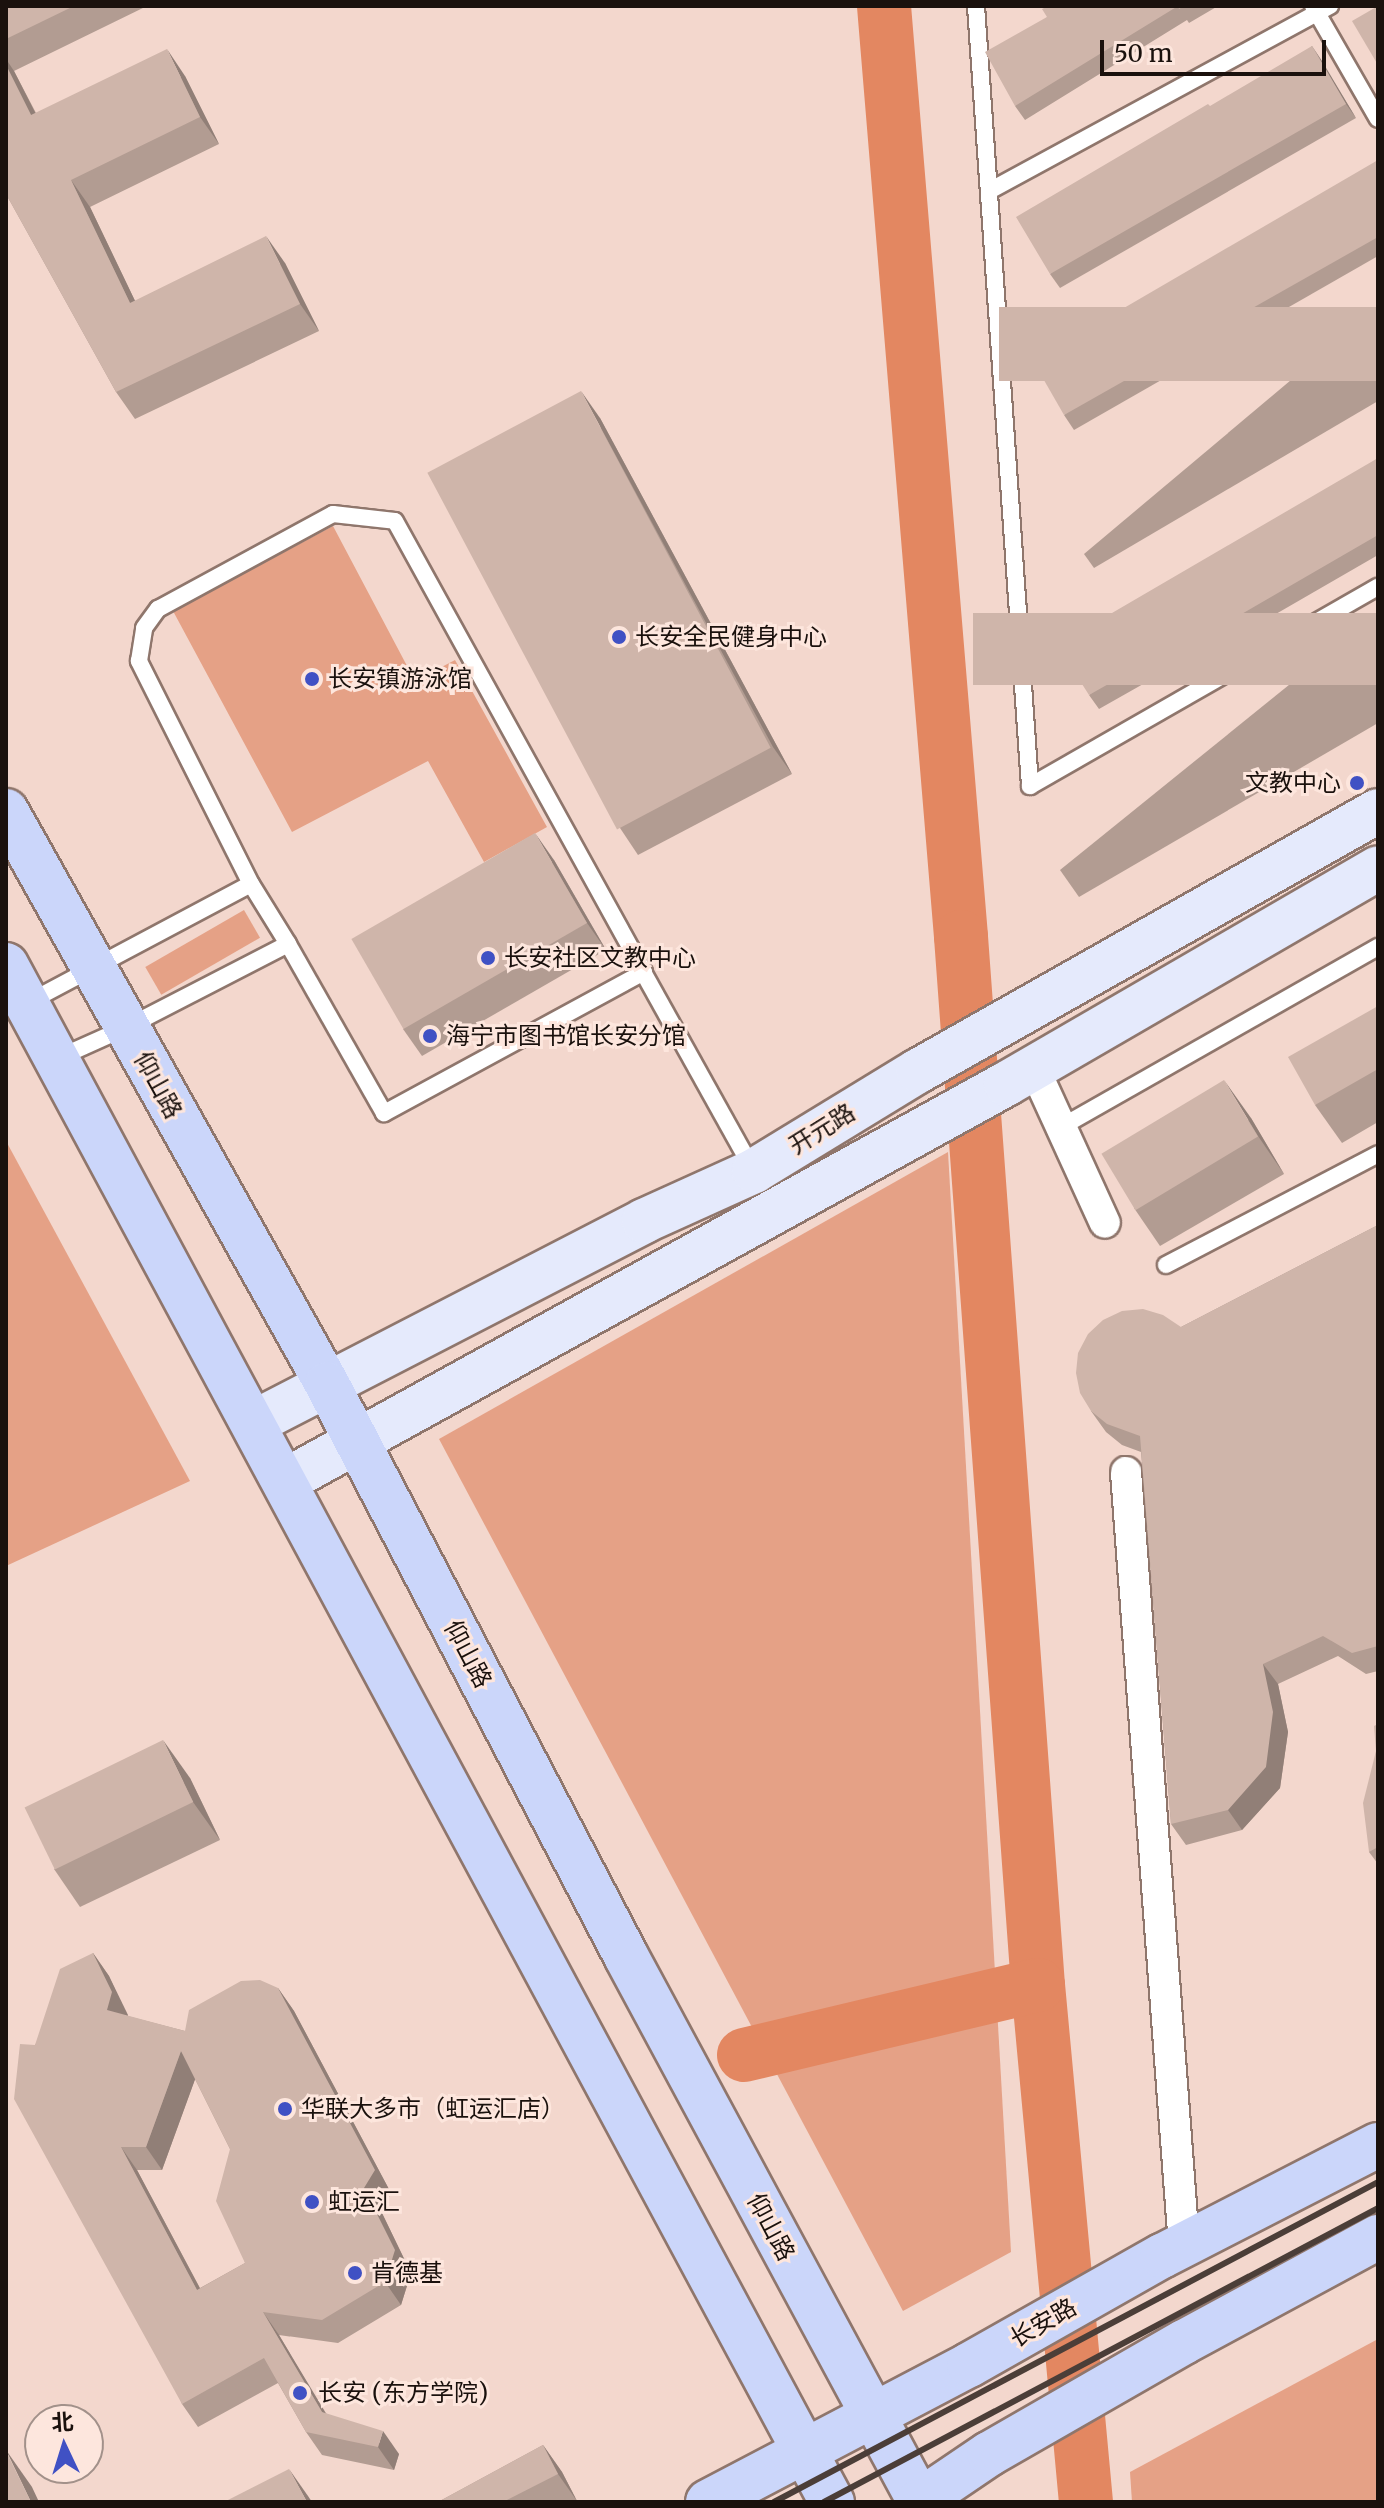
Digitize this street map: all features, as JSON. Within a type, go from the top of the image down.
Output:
[{"type":"main road","name":"仰山路","points":[[6,811],[327,1384],[626,1956],[919,2502]]},
{"type":"main road","name":"开元路","points":[[253,1423],[644,1221],[754,1171],[918,1071],[1378,811]]},
{"type":"main road","points":[[1020,1076],[1378,868]]},
{"type":"main road","points":[[6,965],[832,2502]]},
{"type":"main road","name":"开元路","points":[[285,1481],[1020,1076]]},
{"type":"main road","name":"长安路","points":[[708,2502],[969,2365],[1173,2250],[1378,2145]]},
{"type":"main road","points":[[919,2502],[989,2454],[1184,2342],[1378,2237]]},
{"type":"street","points":[[1020,1076],[1061,1127],[1105,1223]]},
{"type":"street","points":[[1126,1472],[1173,2250]]},
{"type":"lane","points":[[976,6],[1030,786],[1378,587]]},
{"type":"lane","points":[[991,190],[1320,8],[1378,119]]},
{"type":"lane","points":[[638,963],[644,972],[384,1113],[251,884],[139,661],[144,628],[158,609],[333,514],[395,521],[754,1171]]},
{"type":"lane","points":[[27,1004],[251,884]]},
{"type":"lane","points":[[57,1059],[125,1028],[288,944]]},
{"type":"lane","points":[[1061,1127],[1378,947]]},
{"type":"lane","points":[[1166,1265],[1378,1154]]},
{"type":"shaded area","name":"长安镇游泳馆","points":[[333,526],[415,681],[455,660],[547,827],[484,862],[428,761],[292,832],[173,611]]},
{"type":"shaded area","points":[[244,910],[260,938],[161,995],[145,967]]},
{"type":"shaded area","points":[[6,1141],[190,1481],[6,1566]]},
{"type":"shaded area","points":[[948,1152],[1011,2252],[903,2311],[439,1439]]},
{"type":"shaded area","points":[[1378,2339],[1378,2502],[1132,2502],[1130,2472]]},
{"type":"building","points":[[6,6],[74,6],[6,39]]},
{"type":"building","points":[[1048,6],[1178,6],[1015,106],[985,52],[1047,17],[1042,9]]},
{"type":"building","points":[[1378,6],[1378,65],[1352,21]]},
{"type":"building","points":[[1312,46],[1346,104],[1050,274],[1016,217]]},
{"type":"building","points":[[167,49],[200,117],[71,180],[130,303],[266,236],[300,304],[116,392],[6,194],[6,65],[31,115]]},
{"type":"building","points":[[1378,160],[1378,237],[1064,415],[1033,361]]},
{"type":"building","points":[[999,307],[1378,307],[1378,381],[999,381]]},
{"type":"building","name":"长安全民健身中心","points":[[581,391],[771,748],[617,829],[427,473]]},
{"type":"building","points":[[1378,458],[1378,535],[1145,670],[1142,665],[1089,695],[1061,651],[1115,619],[1112,613]]},
{"type":"building","points":[[973,613],[1378,613],[1378,685],[973,685]]},
{"type":"building","name":"长安社区文教中心","points":[[535,833],[587,923],[403,1029],[351,939]]},
{"type":"building","points":[[1378,1006],[1378,1069],[1315,1105],[1288,1057]]},
{"type":"building","points":[[1224,1080],[1258,1137],[1135,1210],[1101,1154]]},
{"type":"building","points":[[1378,1225],[1378,1646],[1352,1653],[1323,1636],[1263,1664],[1273,1712],[1266,1767],[1228,1810],[1171,1824],[1140,1436],[1107,1424],[1091,1411],[1080,1393],[1076,1373],[1078,1353],[1088,1334],[1103,1320],[1122,1311],[1143,1309],[1163,1315],[1181,1327]]},
{"type":"building","points":[[1378,1724],[1378,1847],[1369,1852],[1363,1803],[1376,1751],[1374,1726]]},
{"type":"building","points":[[163,1740],[193,1802],[55,1870],[25,1808]]},
{"type":"building","name":"虹运汇","points":[[93,1953],[112,1992],[107,2010],[185,2031],[189,2010],[241,1981],[260,1980],[278,1988],[375,2170],[364,2188],[395,2250],[385,2282],[322,2320],[263,2312],[322,2412],[383,2431],[378,2447],[306,2432],[264,2358],[182,2404],[14,2099],[20,2044],[35,2045],[60,1969]],"holes":[[[181,2051],[230,2149],[216,2201],[245,2263],[197,2290],[121,2147],[146,2147]]]},
{"type":"building","points":[[543,2445],[558,2474],[503,2502],[438,2502]]},
{"type":"building","points":[[6,2451],[31,2502],[6,2502]]},
{"type":"building","points":[[289,2469],[307,2502],[224,2502]]},
{"type":"waterway","points":[[884,6],[961,937],[1038,1985],[1086,2502]]},
{"type":"waterway","points":[[744,2055],[1038,1985]]},
{"type":"railway","points":[[774,2502],[1378,2182]]},
{"type":"railway","points":[[824,2502],[1378,2208]]},
{"type":"place","name":"长安全民健身中心","points":[[619,637]]},
{"type":"place","name":"长安镇游泳馆","points":[[312,679]]},
{"type":"place","name":"文教中心","points":[[1357,783]]},
{"type":"place","name":"长安社区文教中心","points":[[488,958]]},
{"type":"place","name":"海宁市图书馆长安分馆","points":[[430,1036]]},
{"type":"place","name":"华联大多市（虹运汇店）","points":[[285,2109]]},
{"type":"place","name":"虹运汇","points":[[312,2202]]},
{"type":"place","name":"肯德基","points":[[355,2273]]},
{"type":"place","name":"长安 (东方学院)","points":[[300,2393]]}]
